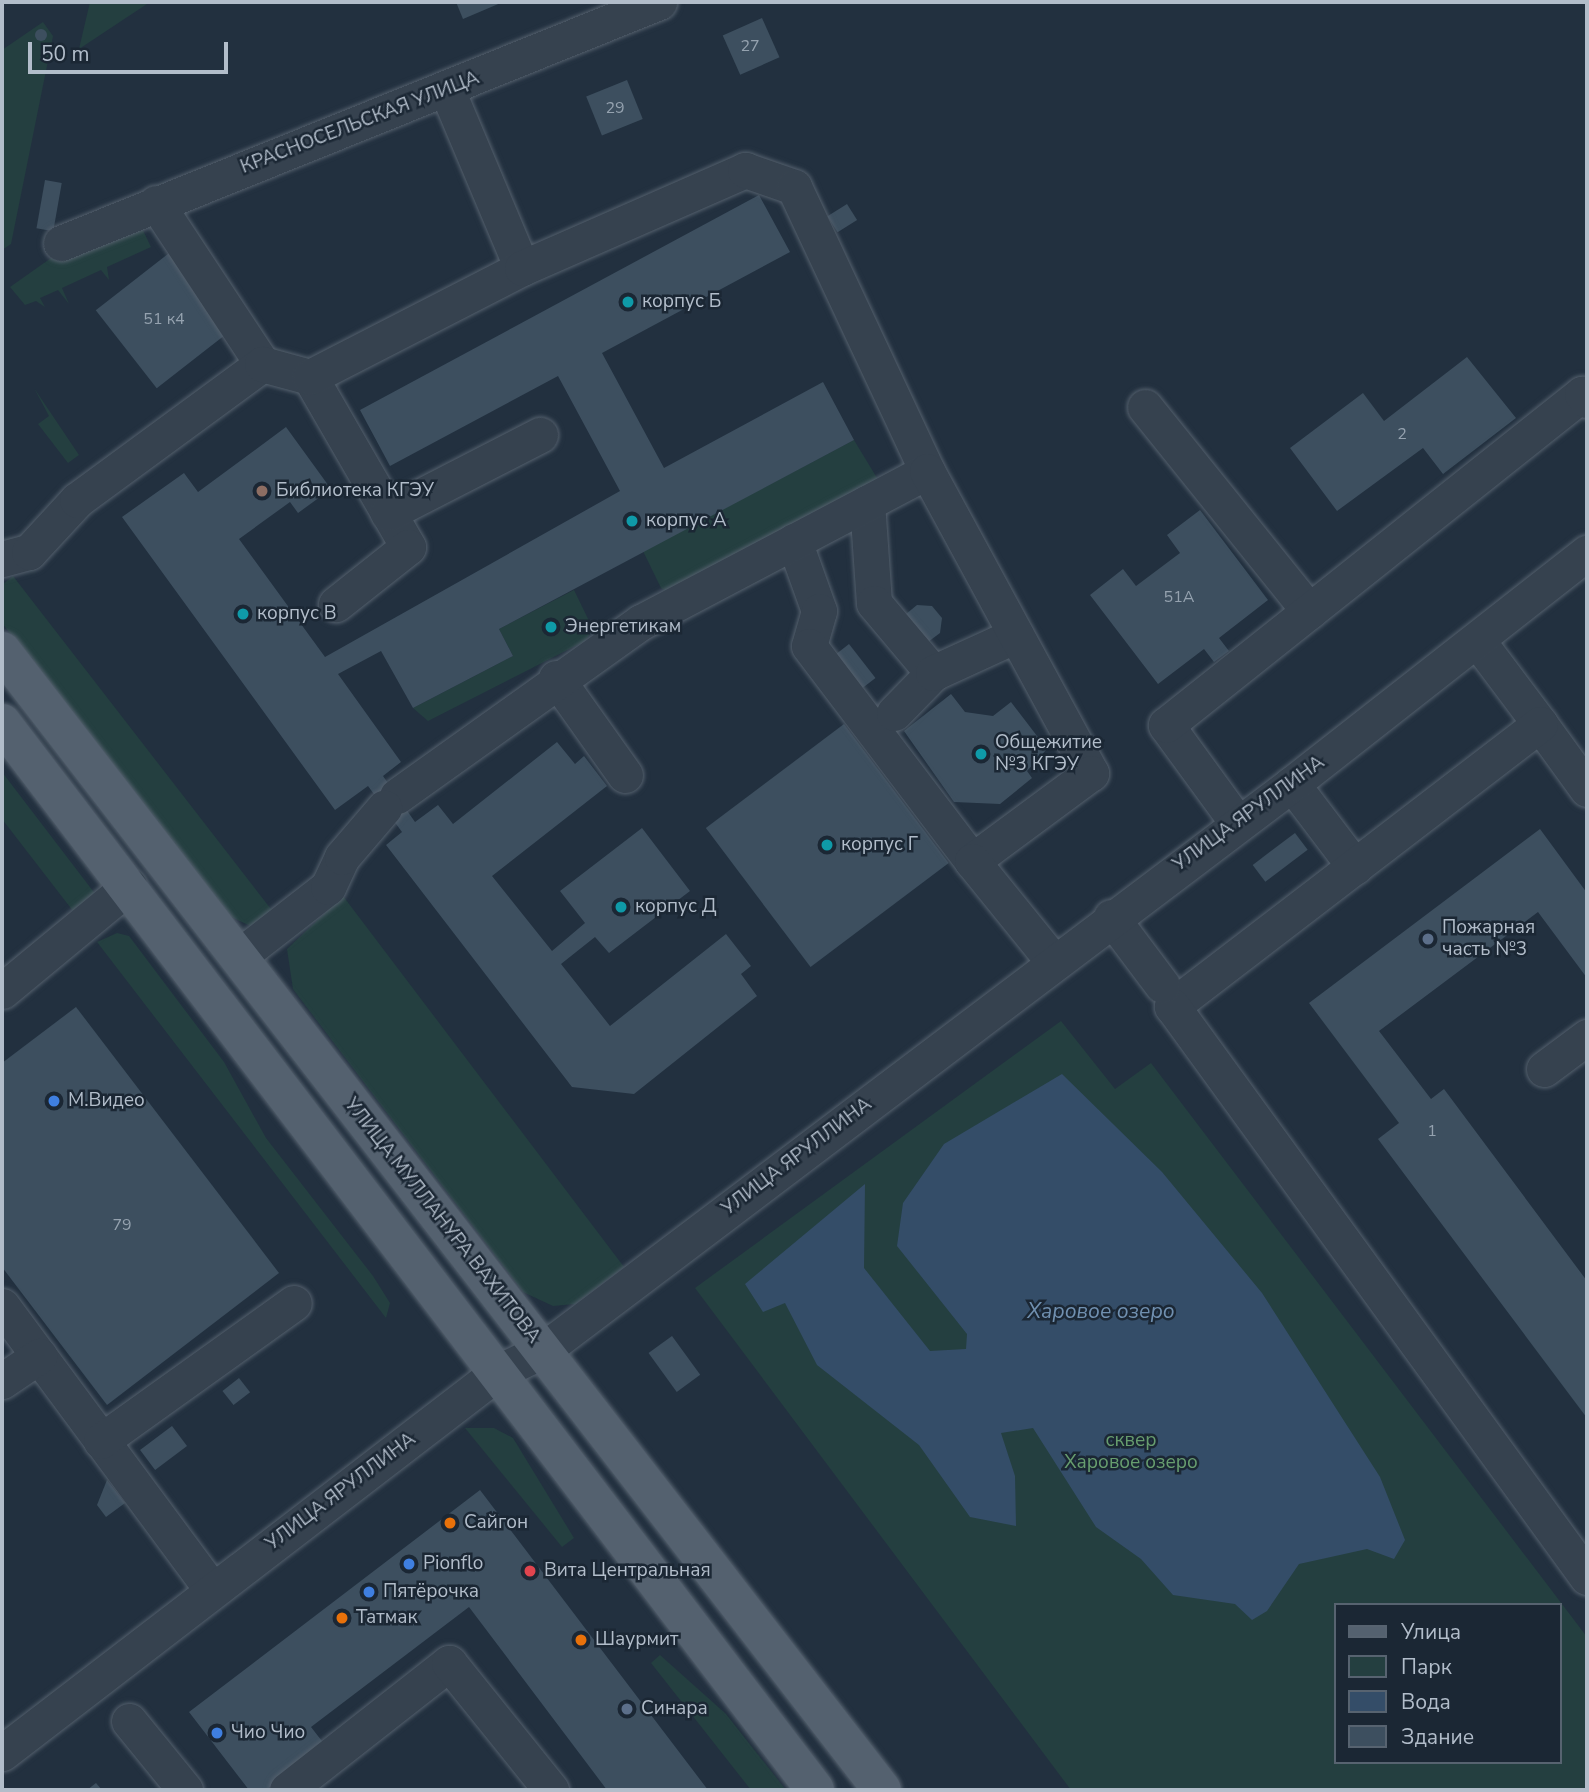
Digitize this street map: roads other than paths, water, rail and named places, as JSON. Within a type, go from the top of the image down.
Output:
[{"type":"main road","name":"УЛИЦА МУЛЛАНУРА ВАХИТОВА","points":[[2,651],[882,1790]]},
{"type":"main road","points":[[2,723],[129,886],[815,1790]]},
{"type":"street","name":"КРАСНОСЕЛЬСКАЯ УЛИЦА","points":[[61,243],[156,203],[447,90],[659,2]]},
{"type":"street","points":[[447,90],[522,268]]},
{"type":"street","points":[[156,203],[262,364],[310,377],[522,268],[746,170],[794,187],[927,471],[1091,773],[972,861]]},
{"type":"street","points":[[5,559],[29,552],[77,500],[262,364]]},
{"type":"street","points":[[310,377],[408,547],[336,604]]},
{"type":"street","points":[[1236,821],[1166,725],[1582,394],[1587,400]]},
{"type":"street","points":[[1145,407],[1309,611]]},
{"type":"street","points":[[388,513],[540,435]]},
{"type":"street","points":[[238,957],[328,887],[342,857],[391,802],[556,678],[641,622],[927,471]]},
{"type":"street","points":[[867,503],[874,603],[933,673]]},
{"type":"street","points":[[794,541],[819,611],[809,646],[972,861],[1054,961]]},
{"type":"street","name":"УЛИЦА ЯРУЛЛИНА","points":[[2,1753],[498,1372],[542,1351],[1236,821],[1292,784],[1587,553]]},
{"type":"street","points":[[894,713],[933,673],[1016,635]]},
{"type":"street","points":[[1477,640],[1587,789]]},
{"type":"street","points":[[556,678],[625,775]]},
{"type":"street","points":[[1540,724],[1172,1006],[1584,1568]]},
{"type":"street","points":[[1292,784],[1355,867]]},
{"type":"street","points":[[2,991],[129,886]]},
{"type":"street","points":[[1111,917],[1162,985]]},
{"type":"street","points":[[1544,1069],[1587,1037]]},
{"type":"street","points":[[101,1441],[294,1303]]},
{"type":"street","points":[[2,1306],[212,1590]]},
{"type":"street","points":[[2,1381],[39,1356]]},
{"type":"street","points":[[287,1790],[449,1663],[551,1790]]},
{"type":"street","points":[[129,1721],[185,1790]]},
{"type":"water","name":"Харовое озеро","points":[[1062,1074],[1162,1172],[1262,1293],[1380,1477],[1405,1540],[1394,1559],[1367,1549],[1299,1564],[1267,1611],[1252,1620],[1235,1604],[1173,1595],[1141,1559],[1096,1527],[1033,1428],[1001,1433],[1015,1476],[1016,1526],[970,1517],[919,1445],[817,1365],[785,1303],[763,1312],[745,1284],[865,1184],[864,1268],[930,1351],[966,1349],[967,1334],[897,1246],[903,1203],[944,1144]]},
{"type":"place","name":"корпус Б","points":[[628,302]]},
{"type":"place","name":"Библиотека КГЭУ","points":[[262,491]]},
{"type":"place","name":"корпус А","points":[[632,521]]},
{"type":"place","name":"корпус В","points":[[243,614]]},
{"type":"place","name":"Энергетикам","points":[[551,627]]},
{"type":"place","name":"Общежитие №3 КГЭУ","points":[[981,754]]},
{"type":"place","name":"корпус Г","points":[[827,845]]},
{"type":"place","name":"корпус Д","points":[[621,907]]},
{"type":"place","name":"Пожарная часть №3","points":[[1428,939]]},
{"type":"place","name":"М.Видео","points":[[54,1101]]},
{"type":"place","name":"Сайгон","points":[[450,1523]]},
{"type":"place","name":"Pionflo","points":[[409,1564]]},
{"type":"place","name":"Вита Центральная","points":[[530,1571]]},
{"type":"place","name":"Пятёрочка","points":[[369,1592]]},
{"type":"place","name":"Татмак","points":[[342,1618]]},
{"type":"place","name":"Шаурмит","points":[[581,1640]]},
{"type":"place","name":"Синара","points":[[627,1709]]},
{"type":"place","name":"Чио Чио","points":[[217,1733]]},
{"type":"park label","name":"сквер Харовое озеро","points":[[1131,1452]]}]
